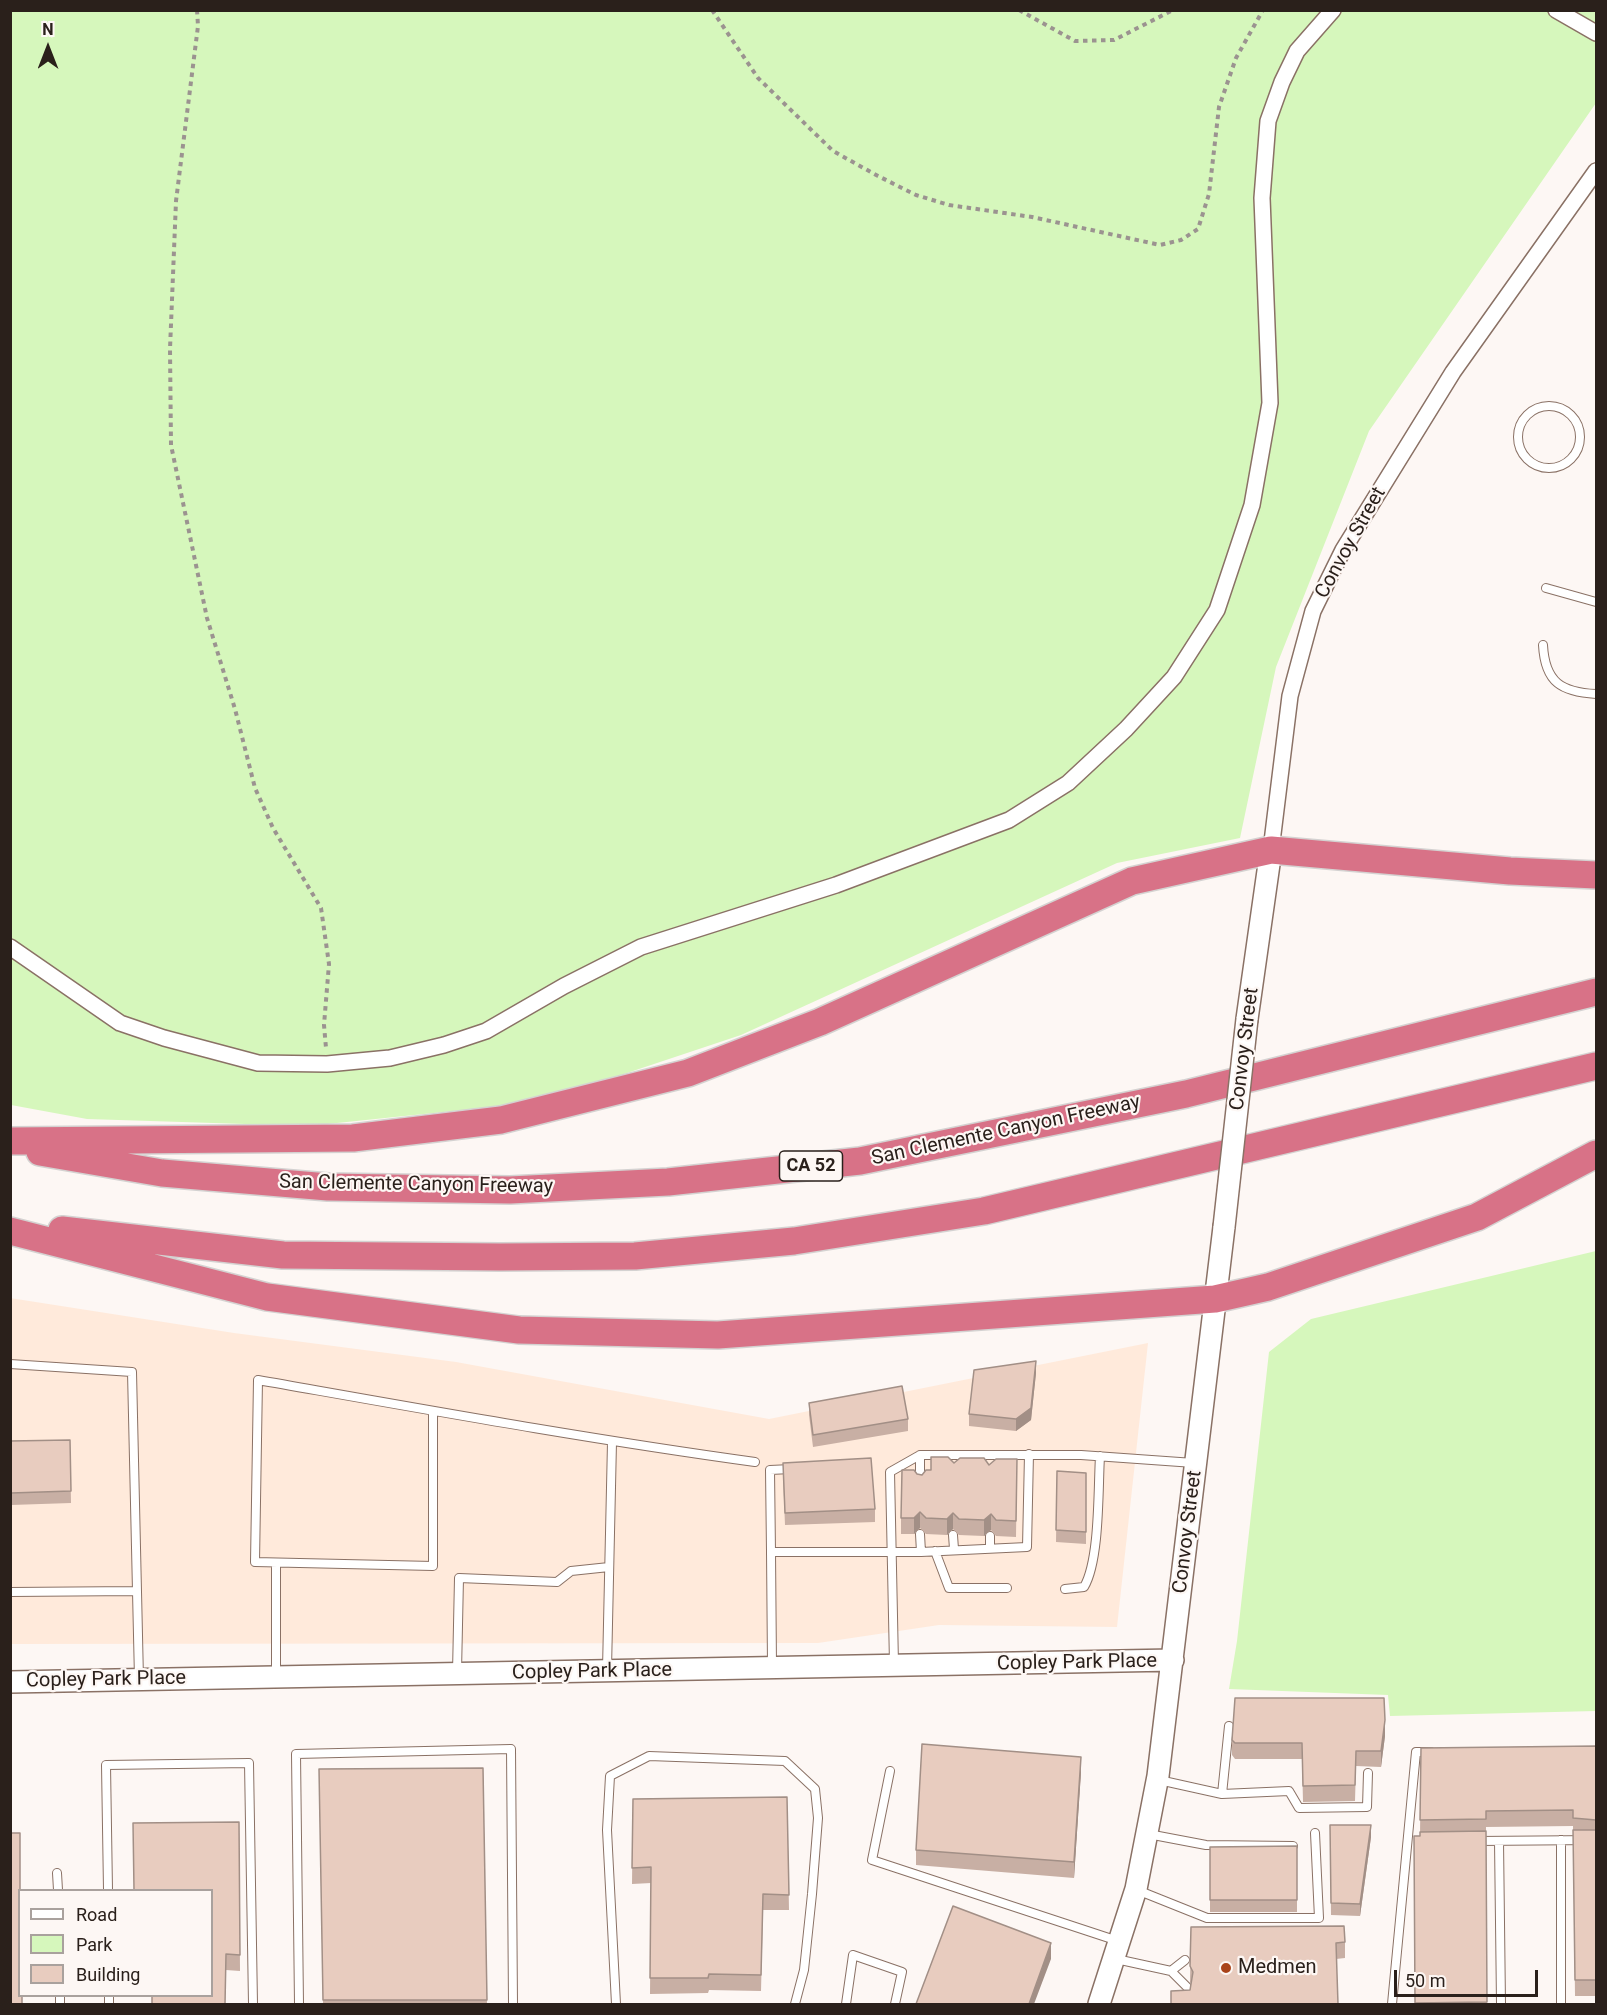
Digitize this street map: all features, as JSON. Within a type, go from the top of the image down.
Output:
[{"type":"highway","points":[[10,1141],[352,1138],[501,1120],[688,1073],[820,1022],[1132,881],[1271,850],[1510,871],[1596,875]]},
{"type":"highway","name":"San Clemente Canyon Freeway","points":[[10,1148],[162,1173],[328,1187],[510,1190],[668,1182],[860,1161],[919,1149],[1186,1094],[1596,992]]},
{"type":"highway","points":[[10,1224],[283,1255],[635,1256],[794,1242],[984,1210],[1596,1066]]},
{"type":"highway","points":[[10,1231],[267,1297],[519,1330],[718,1335],[1215,1299],[1268,1287],[1477,1217],[1596,1154]]},
{"type":"main road","name":"Convoy Street","points":[[1099,2004],[1136,1889],[1157,1780],[1247,1019],[1271,850]]},
{"type":"main road","name":"Copley Park Place","points":[[10,1682],[1173,1660]]},
{"type":"street","points":[[10,947],[120,1023],[258,1063],[327,1064],[390,1058],[444,1045],[486,1031],[564,986],[641,947],[836,885],[1009,820],[1068,783],[1126,729],[1174,677],[1217,610],[1252,505],[1270,403],[1262,198],[1268,121],[1282,82],[1297,51],[1333,10]]},
{"type":"street","points":[[1556,10],[1596,33]]},
{"type":"street","name":"Convoy Street","points":[[1271,850],[1290,696],[1313,611],[1343,550],[1453,372],[1596,171]]},
{"type":"lane","points":[[1553,405],[1575,419],[1580,432],[1580,447],[1562,465],[1549,468],[1536,466],[1521,454],[1518,436],[1524,419],[1535,408],[1553,405]]},
{"type":"lane","points":[[1546,588],[1596,602]]},
{"type":"lane","points":[[1543,645],[1544,662],[1557,684],[1573,693],[1596,694]]},
{"type":"lane","points":[[10,1364],[132,1372],[139,1680]]},
{"type":"lane","points":[[433,1411],[433,1566],[255,1562],[258,1380],[612,1442],[755,1462]]},
{"type":"lane","points":[[606,1672],[612,1442]]},
{"type":"lane","points":[[990,1454],[990,1464]]},
{"type":"lane","points":[[771,1552],[921,1552],[1027,1547],[1029,1454]]},
{"type":"lane","points":[[894,1667],[890,1472],[921,1455],[1100,1456],[1196,1463]]},
{"type":"lane","points":[[920,1485],[921,1455]]},
{"type":"lane","points":[[954,1464],[955,1455]]},
{"type":"lane","points":[[1065,1589],[1084,1587],[1088,1580],[1094,1550],[1100,1456]]},
{"type":"lane","points":[[772,1669],[770,1470],[805,1468]]},
{"type":"lane","points":[[921,1534],[921,1552]]},
{"type":"lane","points":[[953,1535],[954,1549]]},
{"type":"lane","points":[[990,1536],[990,1548]]},
{"type":"lane","points":[[934,1551],[949,1588],[1007,1588]]},
{"type":"lane","points":[[276,1563],[276,1677]]},
{"type":"lane","points":[[457,1674],[459,1578],[557,1582],[571,1571],[609,1567]]},
{"type":"lane","points":[[10,1592],[137,1591]]},
{"type":"lane","points":[[1222,1794],[1229,1726]]},
{"type":"lane","points":[[299,2004],[296,1754],[511,1749],[513,2004]]},
{"type":"lane","points":[[1392,2004],[1416,1752],[1438,1752]]},
{"type":"lane","points":[[616,2004],[607,1830],[610,1776],[648,1756],[785,1761],[815,1789],[818,1818],[810,1916],[804,1970],[795,2004]]},
{"type":"lane","points":[[108,1889],[106,1765],[249,1763],[253,2004]]},
{"type":"lane","points":[[890,1771],[872,1860],[1171,1971],[1186,1987]]},
{"type":"lane","points":[[1157,1780],[1222,1794],[1289,1791],[1299,1808],[1367,1807],[1368,1773]]},
{"type":"lane","points":[[1136,1889],[1207,1918],[1319,1918],[1315,1833]]},
{"type":"lane","points":[[1147,1834],[1206,1845],[1293,1846]]},
{"type":"lane","points":[[1561,1840],[1562,2004]]},
{"type":"lane","points":[[1464,1842],[1596,1840]]},
{"type":"lane","points":[[1499,1841],[1501,2004]]},
{"type":"lane","points":[[1408,1842],[1419,1842]]},
{"type":"lane","points":[[57,1873],[58,1889]]},
{"type":"lane","points":[[846,2004],[853,1955],[902,1972],[895,2004]]},
{"type":"lane","points":[[1171,1971],[1185,1960]]},
{"type":"path","points":[[197,10],[198,26],[176,201],[170,349],[171,445],[207,618],[235,709],[255,788],[273,828],[321,908],[329,964],[324,1025],[327,1064]]},
{"type":"path","points":[[712,10],[766,86],[833,151],[878,176],[916,195],[949,205],[1032,217],[1160,245],[1181,240],[1198,229],[1209,194],[1219,107],[1236,58],[1263,10]]},
{"type":"path","points":[[1019,10],[1075,41],[1114,40],[1173,10]]},
{"type":"shaded area","points":[[10,1298],[234,1333],[456,1362],[769,1419],[1148,1343],[1117,1627],[939,1625],[818,1643],[11,1644]]},
{"type":"green space","points":[[10,11],[1596,11],[1596,103],[1369,431],[1276,667],[1240,838],[1117,863],[741,1035],[540,1102],[308,1126],[87,1119],[11,1105]]},
{"type":"green space","points":[[1596,1251],[1596,1711],[1390,1716],[1388,1695],[1229,1689],[1237,1641],[1269,1352],[1311,1319]]},
{"type":"building","points":[[1036,1361],[1031,1408],[1016,1419],[969,1414],[974,1370]]},
{"type":"building","points":[[902,1386],[908,1419],[813,1435],[809,1403]]},
{"type":"building","points":[[70,1440],[71,1491],[11,1493],[10,1441]]},
{"type":"building","points":[[931,1457],[948,1457],[954,1463],[960,1458],[984,1458],[989,1465],[996,1459],[1017,1459],[1016,1521],[996,1520],[991,1514],[984,1520],[959,1519],[953,1513],[947,1519],[926,1518],[920,1512],[914,1518],[901,1518],[902,1470],[914,1470],[917,1474],[922,1475],[926,1470],[931,1470]]},
{"type":"building","points":[[871,1458],[875,1509],[785,1513],[783,1463]]},
{"type":"building","points":[[1057,1471],[1086,1473],[1086,1532],[1056,1530]]},
{"type":"building","points":[[1235,1698],[1384,1698],[1385,1720],[1381,1751],[1356,1751],[1355,1785],[1303,1786],[1302,1743],[1235,1743],[1232,1740]]},
{"type":"building","points":[[922,1744],[1081,1757],[1074,1862],[916,1850]]},
{"type":"building","points":[[1596,1746],[1596,1820],[1573,1818],[1573,1810],[1486,1811],[1486,1819],[1420,1820],[1421,1748]]},
{"type":"building","points":[[483,1768],[487,2000],[323,2000],[319,1769]]},
{"type":"building","points":[[787,1797],[789,1895],[763,1894],[761,1975],[709,1974],[708,1978],[650,1978],[651,1867],[632,1868],[633,1799]]},
{"type":"building","points":[[239,1822],[240,1955],[226,1954],[225,2004],[152,2004],[152,1997],[213,1997],[213,1889],[134,1889],[133,1823]]},
{"type":"building","points":[[1330,1825],[1371,1825],[1360,1904],[1331,1903]]},
{"type":"building","points":[[1573,1830],[1596,1830],[1596,1980],[1575,1980]]},
{"type":"building","points":[[1486,1831],[1487,2002],[1415,2003],[1414,1836],[1420,1836],[1420,1832]]},
{"type":"building","points":[[10,1833],[20,1833],[18,1997],[22,1997],[22,2004],[10,2004]]},
{"type":"building","points":[[1297,1846],[1297,1900],[1210,1900],[1210,1847]]},
{"type":"building","points":[[953,1906],[1051,1943],[1029,2004],[916,2004]]},
{"type":"building","points":[[1344,1926],[1345,1942],[1336,1943],[1338,2004],[1171,2004],[1171,1991],[1190,1990],[1193,1972],[1190,1966],[1191,1927]]},
{"type":"place","name":"Medmen","points":[[1226,1968]]}]
